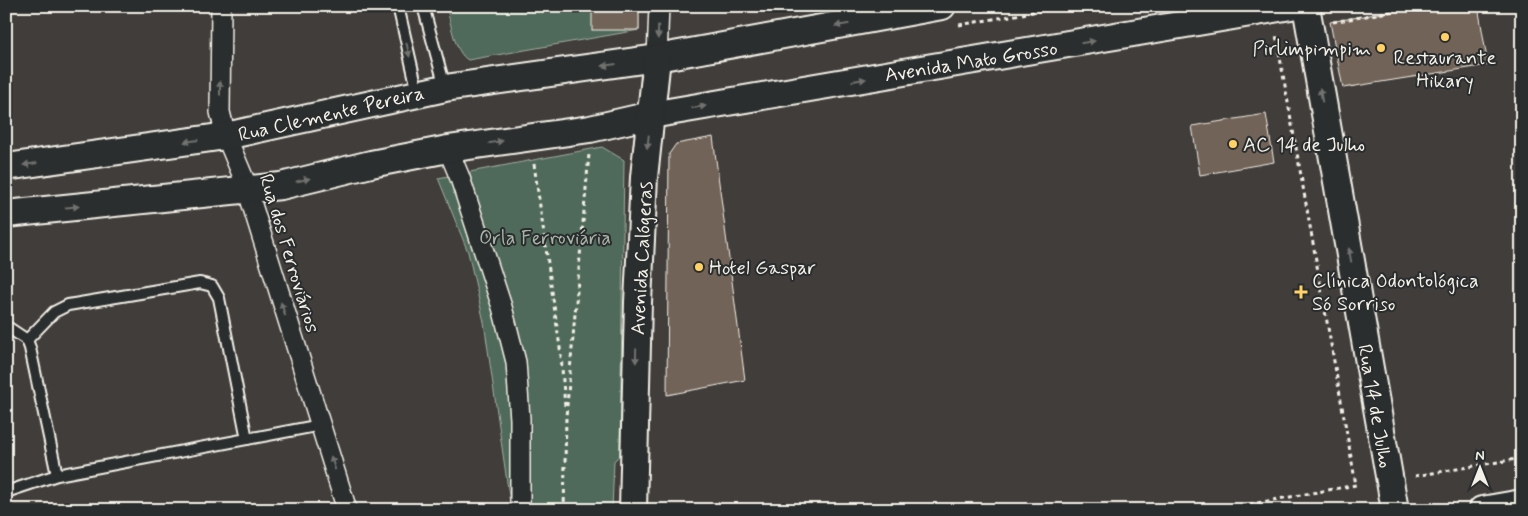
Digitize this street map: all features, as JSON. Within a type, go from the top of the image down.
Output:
[{"type":"main road","points":[[657,58],[942,6]]},
{"type":"main road","name":"Avenida Mato Grosso","points":[[651,115],[1291,6]]},
{"type":"main road","name":"Rua 14 de Julho","points":[[1306,6],[1394,510]]},
{"type":"main road","name":"Rua Clemente Pereira","points":[[6,167],[226,136],[445,88],[657,58]]},
{"type":"main road","name":"Avenida Calógeras","points":[[632,510],[644,177],[657,58]]},
{"type":"main road","points":[[6,214],[246,188],[281,186],[371,164],[448,150],[590,129],[651,115]]},
{"type":"main road","points":[[1482,510],[1522,502]]},
{"type":"street","name":"Rua dos Ferroviários","points":[[221,6],[220,112],[226,136],[246,188],[348,510]]},
{"type":"street","name":"Avenida Calógeras","points":[[657,58],[659,6]]},
{"type":"street","points":[[448,150],[460,178],[502,307],[516,362],[520,420],[520,510]]},
{"type":"lane","points":[[398,6],[418,93]]},
{"type":"lane","points":[[423,6],[445,88]]},
{"type":"lane","points":[[27,340],[54,312],[68,305],[200,283],[212,286],[219,298],[247,439]]},
{"type":"lane","points":[[6,326],[27,340],[30,348],[58,474]]},
{"type":"lane","points":[[6,492],[58,474],[321,425]]},
{"type":"path","points":[[1332,31],[1330,22],[1421,6]]},
{"type":"path","points":[[1218,510],[1356,485],[1275,30]]},
{"type":"path","points":[[564,510],[566,418],[590,129]]},
{"type":"path","points":[[534,164],[561,355],[566,418]]},
{"type":"path","points":[[1413,467],[1415,476],[1522,458]]},
{"type":"green space","points":[[446,6],[639,6],[639,30],[468,60],[463,56],[456,44]]},
{"type":"green space","name":"Orla Ferroviária","points":[[602,147],[624,160],[620,455],[614,461],[612,510],[511,510],[484,322],[468,252],[438,178]]},
{"type":"building","points":[[592,6],[639,6],[639,30],[592,30]]},
{"type":"building","name":"Pirlimpimpim","points":[[1421,6],[1478,6],[1488,65],[1343,88],[1330,22]]},
{"type":"building","name":"AC 14 de Julho","points":[[1266,114],[1274,162],[1200,175],[1192,126]]},
{"type":"building","name":"Hotel Gaspar","points":[[713,137],[745,380],[667,395],[669,154],[676,144]]},
{"type":"place","name":"Restaurante Hikary","points":[[1445,37]]},
{"type":"place","name":"Pirlimpimpim","points":[[1381,48]]},
{"type":"place","name":"AC 14 de Julho","points":[[1233,144]]},
{"type":"place","name":"Hotel Gaspar","points":[[699,267]]},
{"type":"place","name":"Clínica Odontológica Só Sorriso","points":[[1301,292]]}]
